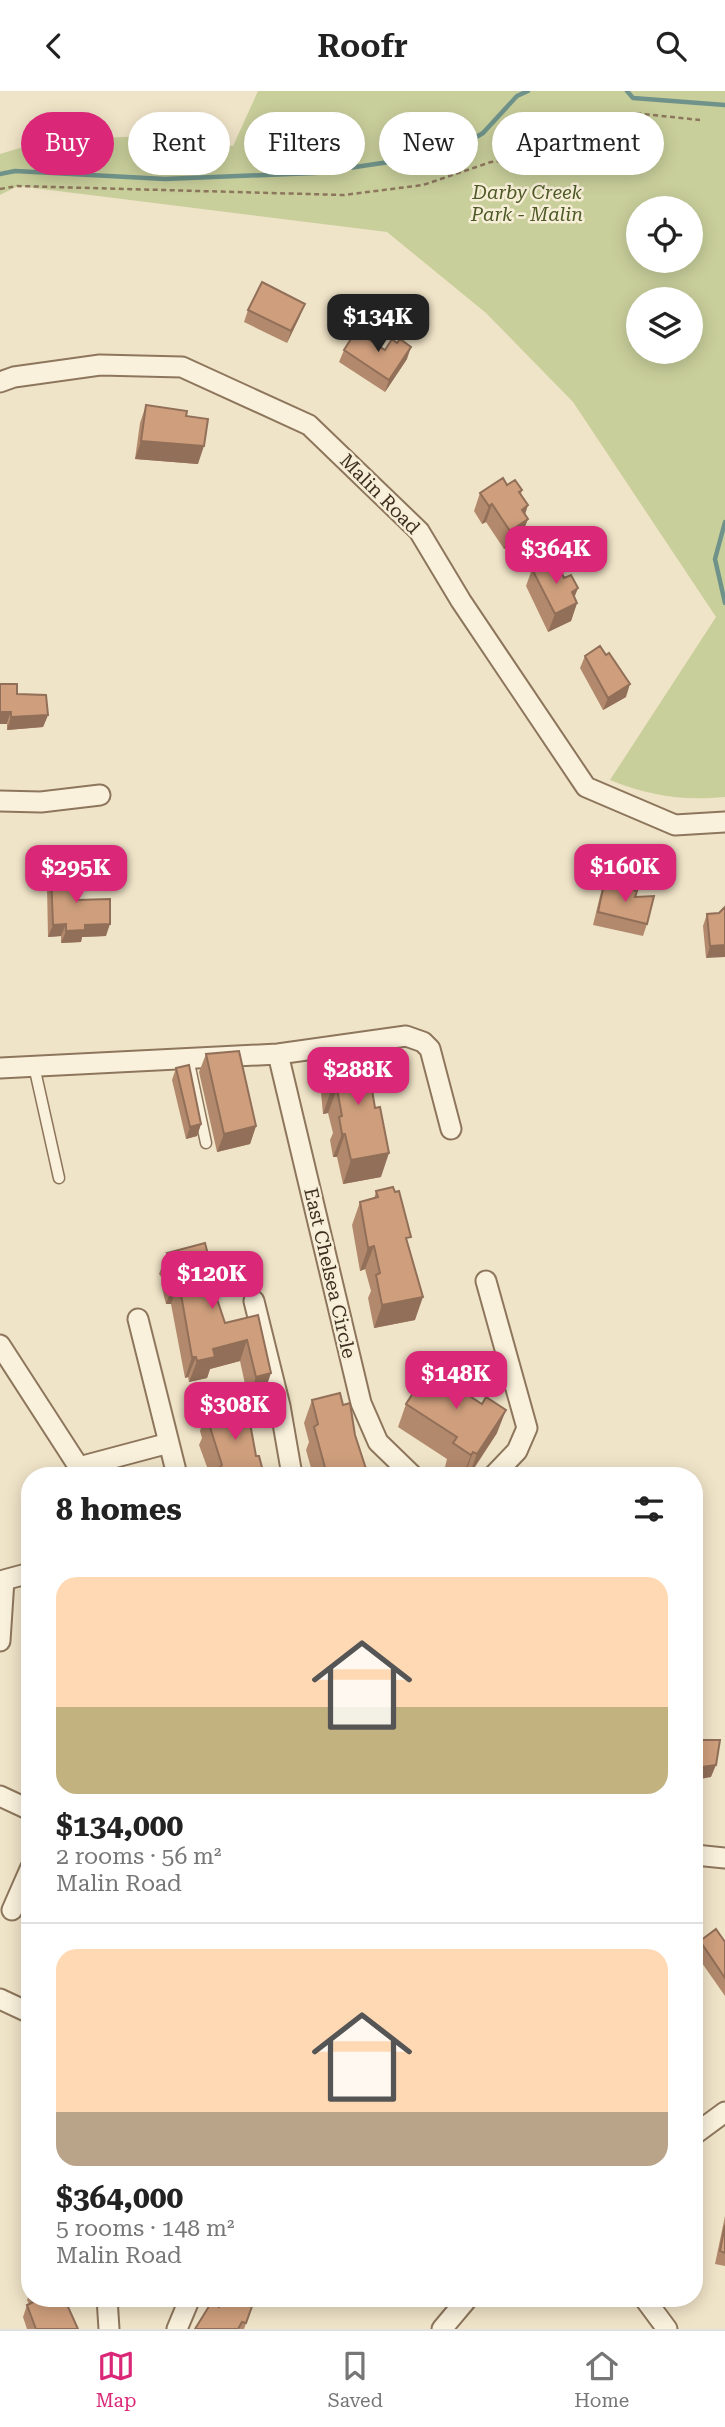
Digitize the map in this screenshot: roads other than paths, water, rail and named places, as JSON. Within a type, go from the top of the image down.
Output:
[{"type":"street","name":"Malin Road","points":[[0,383],[14,377],[100,365],[182,367],[309,425],[419,531],[461,601],[586,787],[676,825],[725,822]]},
{"type":"street","points":[[0,801],[41,802],[100,796]]},
{"type":"street","points":[[0,1068],[278,1054],[393,1036],[423,1042],[429,1049],[452,1129]]},
{"type":"street","name":"East Chelsea Circle","points":[[278,1054],[361,1403],[369,1427],[379,1442],[404,1467]]},
{"type":"street","points":[[486,1281],[527,1428],[517,1451],[502,1467]]},
{"type":"street","points":[[254,1301],[280,1406],[291,1467]]},
{"type":"street","points":[[138,1319],[175,1467]]},
{"type":"street","points":[[0,1345],[78,1467]]},
{"type":"street","points":[[94,1467],[169,1443]]},
{"type":"street","points":[[0,1641],[2,1574],[21,1573]]},
{"type":"street","points":[[0,1796],[21,1806]]},
{"type":"street","points":[[703,1857],[725,1858]]},
{"type":"street","points":[[12,1910],[21,1890]]},
{"type":"street","points":[[0,1999],[21,2009]]},
{"type":"street","points":[[703,2128],[725,2112]]},
{"type":"street","points":[[108,2307],[109,2329]]},
{"type":"street","points":[[177,2329],[186,2307]]},
{"type":"street","points":[[442,2329],[460,2307]]},
{"type":"street","points":[[651,2307],[667,2329]]},
{"type":"lane","points":[[188,1057],[206,1143]]},
{"type":"lane","points":[[34,1066],[59,1178]]},
{"type":"waterway","points":[[0,174],[15,171],[165,179],[315,173],[389,162],[439,159],[483,133],[517,96],[528,91]]},
{"type":"waterway","points":[[627,91],[633,98],[725,105]]},
{"type":"waterway","points":[[725,522],[715,559],[725,603]]},
{"type":"park label","name":"Darby Creek Park - Malin","points":[[527,203]]}]
